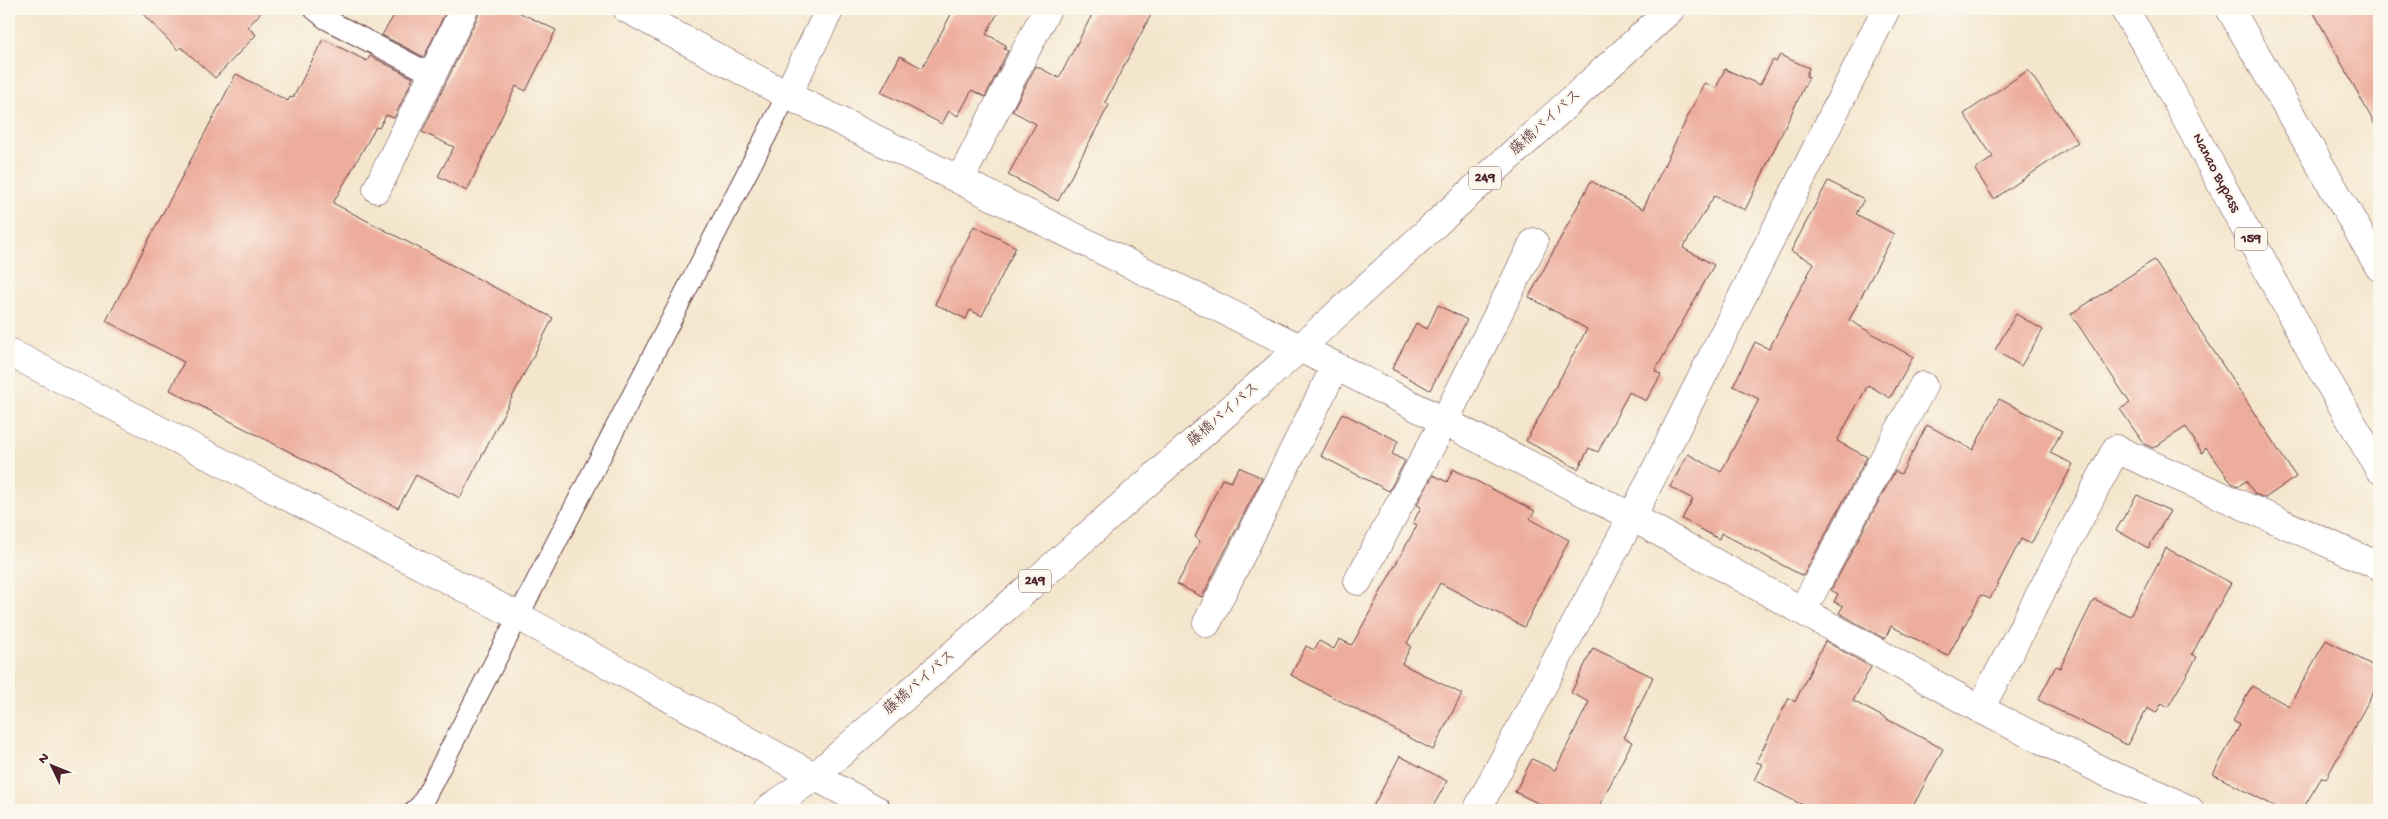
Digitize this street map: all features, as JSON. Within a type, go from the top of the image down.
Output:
[{"type":"main road","points":[[377,189],[464,9]]},
{"type":"main road","points":[[627,9],[787,95],[1300,348],[1632,517],[1980,709],[2106,773],[2156,792],[2190,810]]},
{"type":"main road","points":[[787,95],[830,9]]},
{"type":"main road","points":[[960,180],[1047,9]]},
{"type":"main road","name":"藤橋バイパス","points":[[767,810],[814,777],[1300,348],[1671,9]]},
{"type":"main road","points":[[1477,810],[1632,517],[1886,9]]},
{"type":"main road","name":"Nanao Bypass","points":[[2124,9],[2153,58],[2318,364],[2379,469]]},
{"type":"main road","points":[[2230,9],[2379,267]]},
{"type":"main road","points":[[1358,581],[1444,422],[1534,242]]},
{"type":"main road","points":[[9,352],[518,616],[877,810]]},
{"type":"main road","points":[[1208,623],[1335,367]]},
{"type":"main road","points":[[1802,611],[1923,386]]},
{"type":"main road","points":[[1980,709],[2116,449],[2379,566]]},
{"type":"lane","points":[[314,9],[326,19],[432,75]]},
{"type":"lane","points":[[415,810],[422,805],[787,95]]},
{"type":"building","points":[[138,9],[264,9],[248,27],[256,35],[215,78],[181,47],[178,50]]},
{"type":"building","points":[[398,9],[447,9],[424,57],[382,35]]},
{"type":"building","points":[[479,9],[512,9],[556,30],[526,91],[516,86],[467,191],[438,176],[454,147],[422,132],[478,16]]},
{"type":"building","points":[[954,9],[1000,9],[986,34],[1006,45],[1004,49],[1008,51],[985,97],[972,90],[958,116],[949,111],[942,124],[881,92],[900,56],[922,68]]},
{"type":"building","points":[[1095,9],[1154,9],[1105,102],[1109,105],[1058,201],[1008,175],[1036,124],[1012,111],[1036,66],[1059,78]]},
{"type":"building","points":[[2312,9],[2379,9],[2379,132]]},
{"type":"building","points":[[323,39],[367,61],[370,56],[413,78],[394,118],[386,115],[379,128],[376,127],[333,203],[553,318],[460,498],[416,475],[398,508],[170,390],[184,362],[106,321],[236,74],[288,101],[290,97],[293,98]]},
{"type":"building","points":[[1780,55],[1809,68],[1806,76],[1809,77],[1745,210],[1714,196],[1683,248],[1714,265],[1655,371],[1661,375],[1646,401],[1629,392],[1598,452],[1589,448],[1578,469],[1526,441],[1587,329],[1529,297],[1591,181],[1643,209],[1704,83],[1716,88],[1725,69],[1760,85],[1773,60],[1776,62]]},
{"type":"building","points":[[2028,70],[2078,142],[1994,199],[1975,170],[1993,157],[1964,114]]},
{"type":"building","points":[[1828,181],[1864,199],[1856,214],[1894,234],[1849,320],[1913,357],[1890,398],[1868,385],[1837,441],[1867,457],[1803,576],[1721,533],[1719,539],[1682,519],[1693,499],[1670,487],[1688,454],[1721,472],[1759,399],[1733,386],[1755,342],[1769,349],[1814,263],[1791,251]]},
{"type":"building","points":[[974,226],[1016,247],[982,316],[970,310],[966,319],[935,304]]},
{"type":"building","points":[[2154,260],[2296,477],[2265,498],[2255,494],[2246,481],[2238,486],[2232,483],[2206,447],[2202,453],[2186,427],[2153,448],[2144,444],[2120,409],[2130,403],[2071,314]]},
{"type":"building","points":[[1438,305],[1467,320],[1430,390],[1392,369],[1416,323],[1427,329]]},
{"type":"building","points":[[2016,314],[2043,330],[2021,366],[1995,350]]},
{"type":"building","points":[[1999,399],[2062,431],[2050,453],[2073,464],[2031,544],[2021,539],[1990,599],[1981,595],[1948,656],[1891,626],[1885,639],[1839,613],[1843,606],[1834,602],[1838,594],[1831,590],[1895,471],[1901,474],[1927,425],[1973,450]]},
{"type":"building","points":[[1342,413],[1398,441],[1392,454],[1405,461],[1389,491],[1321,456]]},
{"type":"building","points":[[1239,467],[1262,478],[1202,597],[1177,584],[1200,541],[1195,537],[1222,479],[1231,482]]},
{"type":"building","points":[[1453,469],[1535,511],[1530,519],[1569,540],[1524,627],[1440,583],[1407,643],[1411,646],[1402,664],[1462,694],[1433,750],[1291,675],[1306,646],[1314,650],[1319,641],[1334,649],[1339,639],[1352,645],[1417,525],[1413,523],[1421,507],[1417,505],[1433,475],[1447,482]]},
{"type":"building","points":[[2137,495],[2170,511],[2148,548],[2116,530]]},
{"type":"building","points":[[2166,548],[2231,583],[2192,654],[2197,657],[2168,707],[2162,703],[2156,713],[2147,708],[2127,745],[2038,700],[2056,666],[2060,668],[2094,599],[2130,616]]},
{"type":"building","points":[[2326,640],[2379,669],[2379,682],[2326,779],[2322,777],[2302,810],[2282,810],[2213,774],[2240,725],[2233,721],[2252,686],[2289,706]]},
{"type":"building","points":[[1825,641],[1871,667],[1853,701],[1943,749],[1911,810],[1812,810],[1754,780],[1762,764],[1756,762],[1789,698],[1795,702]]},
{"type":"building","points":[[1593,648],[1653,677],[1624,738],[1632,742],[1597,810],[1552,810],[1515,792],[1532,759],[1555,770],[1589,702],[1571,693]]},
{"type":"building","points":[[1400,756],[1447,781],[1431,810],[1371,810]]}]
